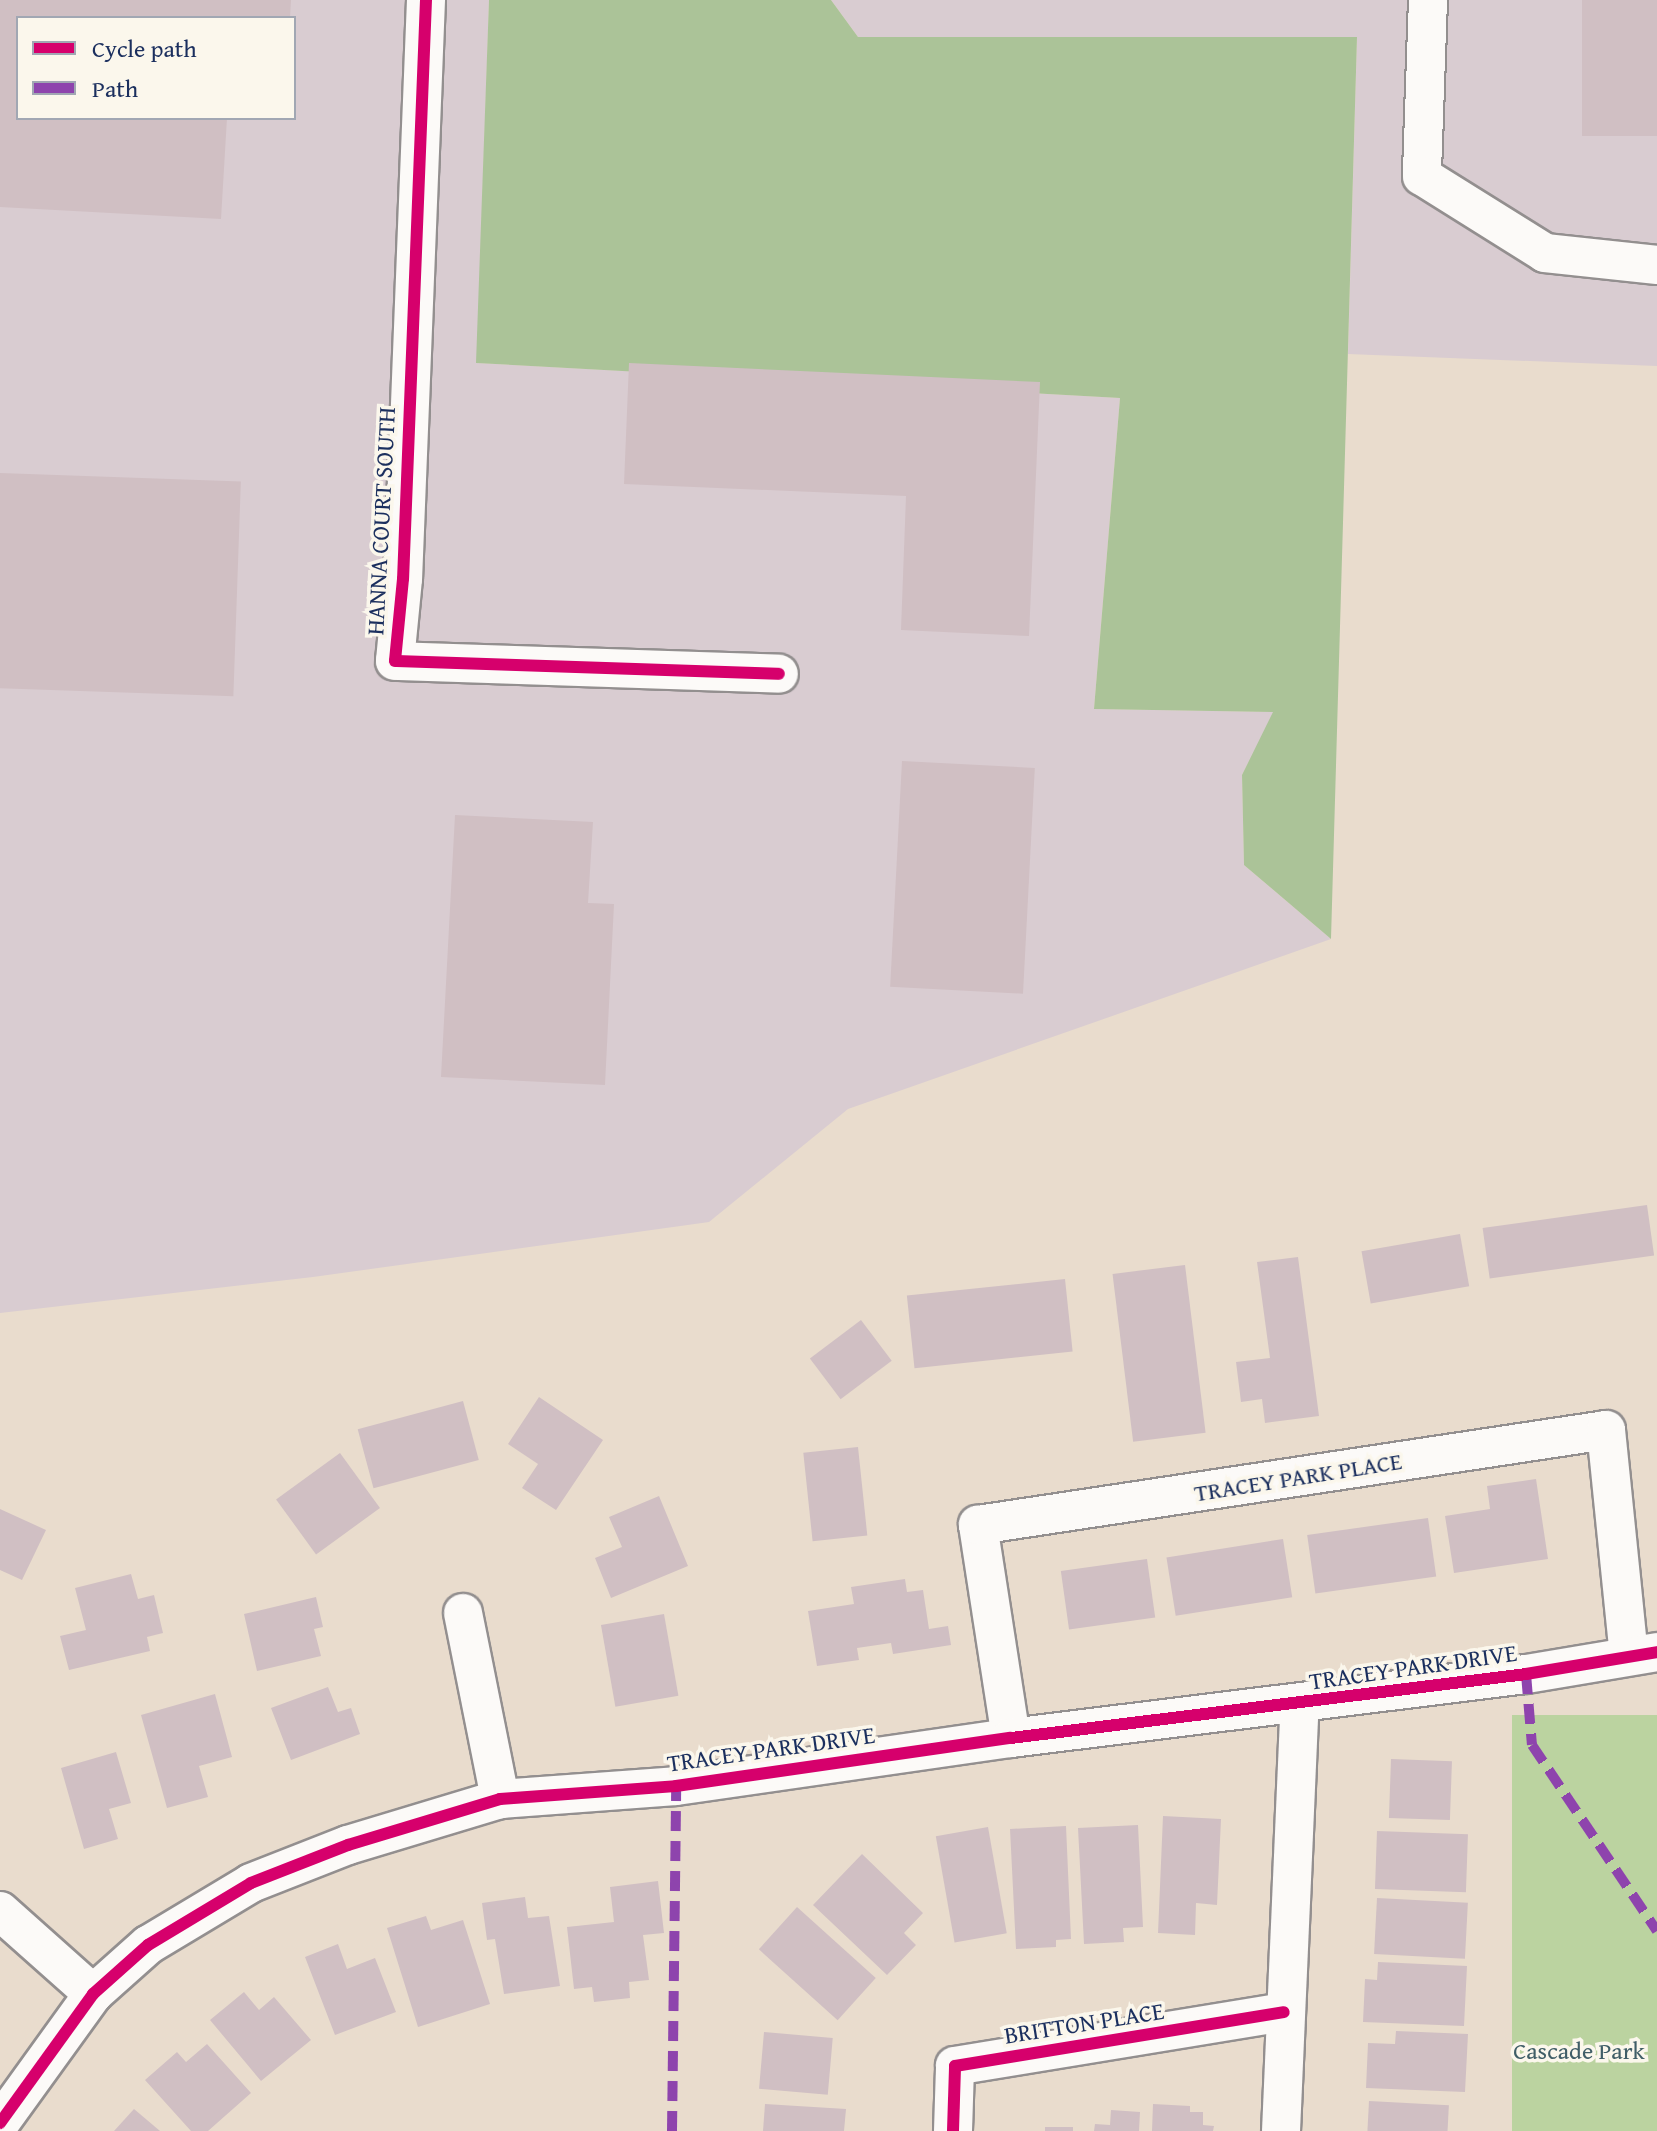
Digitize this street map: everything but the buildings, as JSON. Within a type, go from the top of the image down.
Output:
[{"type":"street","name":"HANNA COURT SOUTH","points":[[426,0],[403,579],[395,661],[779,674]]},
{"type":"street","points":[[1428,0],[1422,176],[1545,253],[1657,265]]},
{"type":"street","name":"TRACEY PARK PLACE","points":[[1011,1738],[978,1525],[1606,1430],[1643,1654]]},
{"type":"street","points":[[463,1613],[500,1799]]},
{"type":"street","name":"TRACEY PARK DRIVE","points":[[0,2123],[93,1994],[148,1945],[251,1883],[348,1845],[500,1799],[676,1786],[1011,1738],[1526,1674],[1643,1654]]},
{"type":"street","points":[[1281,2131],[1300,1704]]},
{"type":"street","points":[[0,1911],[93,1994]]},
{"type":"street","name":"BRITTON PLACE","points":[[953,2131],[955,2066],[1284,2012]]},
{"type":"shaded area","points":[[0,0],[489,0],[477,363],[1120,398],[1094,709],[1274,712],[1242,775],[1244,865],[1331,939],[848,1109],[709,1222],[313,1277],[0,1313]]},
{"type":"shaded area","points":[[831,0],[1657,0],[1657,366],[1348,354],[1357,37],[858,37]]},
{"type":"green space","points":[[489,0],[831,0],[858,37],[1357,37],[1331,939],[1244,865],[1242,775],[1273,712],[1094,709],[1120,398],[476,363]]},
{"type":"green space","name":"Cascade Park","points":[[1512,1715],[1657,1715],[1657,2131],[1512,2131]]},
{"type":"marked path","points":[[1526,1674],[1532,1745],[1657,1931]]},
{"type":"marked path","points":[[672,2131],[676,1786]]},
{"type":"cycle path","points":[[426,0],[403,579],[395,661],[779,674]]},
{"type":"cycle path","points":[[0,2123],[93,1994],[148,1945],[251,1883],[348,1845],[500,1799],[676,1786],[1011,1738],[1526,1674],[1657,1652]]},
{"type":"cycle path","points":[[953,2131],[955,2066],[1284,2012]]}]
